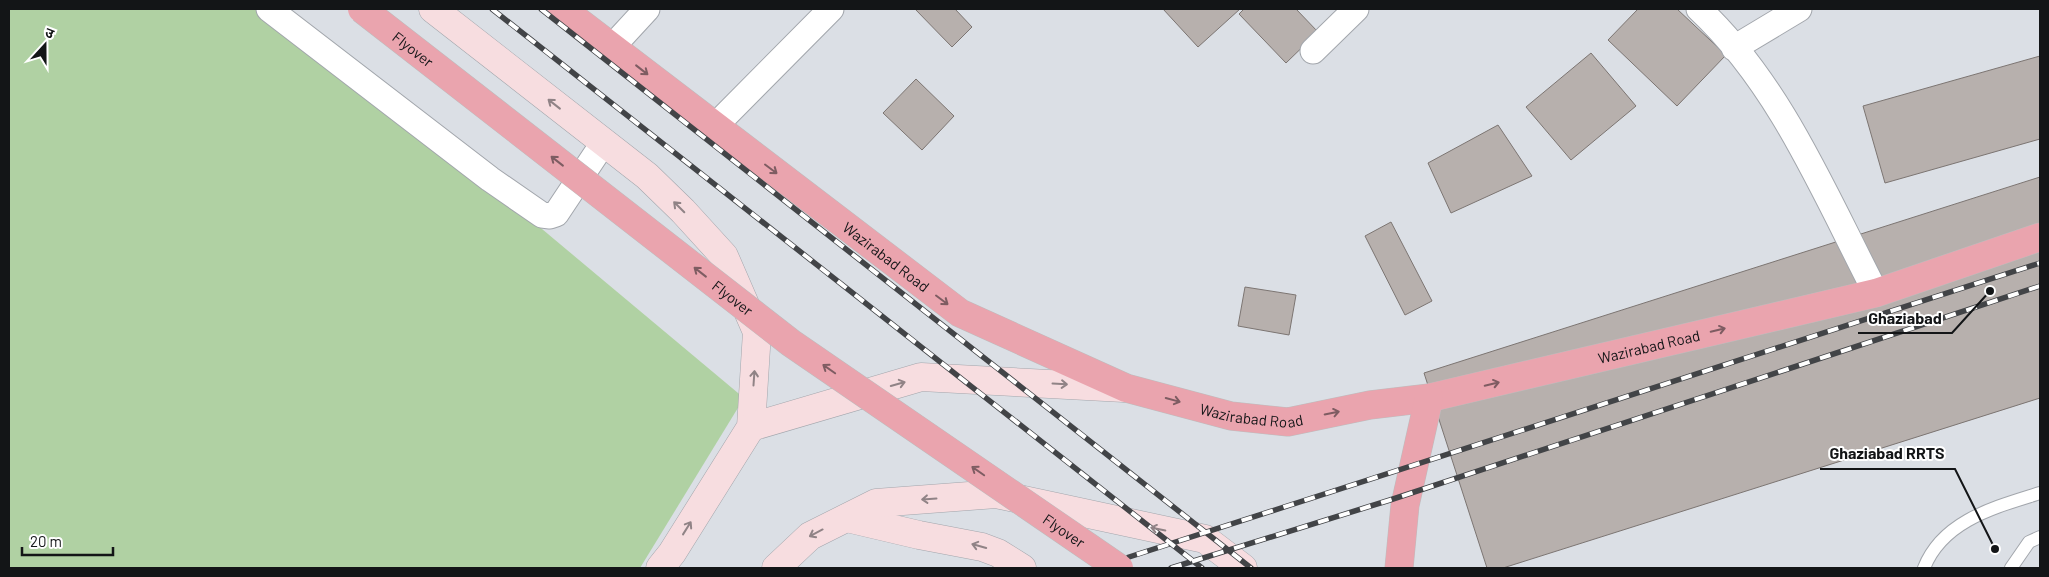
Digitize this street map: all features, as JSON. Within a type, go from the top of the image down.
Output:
[{"type":"highway","name":"Flyover","points":[[362,9],[791,343],[1119,568]]},
{"type":"highway","name":"Wazirabad Road","points":[[562,9],[960,313],[1126,388],[1231,416],[1288,422],[1370,405],[1429,398],[1876,293],[2040,237]]},
{"type":"highway","points":[[1399,568],[1406,505],[1429,398]]},
{"type":"main road","points":[[433,9],[647,176],[683,211],[724,256],[757,332],[751,427],[672,553],[660,568]]},
{"type":"main road","points":[[751,427],[921,377],[1126,388]]},
{"type":"main road","points":[[776,568],[810,536],[876,503],[996,494],[1205,539],[1243,568]]},
{"type":"main road","points":[[847,518],[919,535],[982,546],[998,553],[1022,568]]},
{"type":"street","points":[[269,9],[490,178],[542,215],[550,216],[556,214],[604,142]]},
{"type":"street","points":[[612,47],[648,9]]},
{"type":"street","points":[[715,126],[832,9]]},
{"type":"street","points":[[1313,51],[1356,9]]},
{"type":"street","points":[[1699,9],[1760,79],[1804,153],[1876,293]]},
{"type":"street","points":[[1734,48],[1799,9]]},
{"type":"lane","points":[[1924,568],[1928,558],[1952,529],[1989,509],[2040,493]]},
{"type":"lane","points":[[2011,568],[2028,542],[2040,537]]},
{"type":"green space","points":[[9,9],[279,9],[744,398],[640,568],[9,568]]},
{"type":"building","points":[[915,9],[955,9],[972,27],[952,47]]},
{"type":"building","points":[[1163,9],[1240,9],[1198,47]]},
{"type":"building","points":[[1244,9],[1296,9],[1318,32],[1286,63],[1239,14]]},
{"type":"building","points":[[1638,9],[1677,9],[1726,55],[1677,106],[1608,40]]},
{"type":"building","points":[[1591,53],[1636,106],[1571,160],[1526,107]]},
{"type":"building","points":[[2040,56],[2040,139],[1885,183],[1863,106]]},
{"type":"building","points":[[916,79],[954,116],[922,150],[883,113]]},
{"type":"building","points":[[1498,125],[1532,176],[1451,213],[1428,163]]},
{"type":"building","points":[[2040,177],[2040,398],[1503,568],[1487,568],[1424,373]]},
{"type":"building","points":[[1391,222],[1432,301],[1405,315],[1365,236]]},
{"type":"building","points":[[1245,287],[1296,295],[1289,335],[1238,326]]},
{"type":"railway","points":[[492,9],[1202,568]]},
{"type":"railway","points":[[541,9],[1251,568]]},
{"type":"railway","points":[[1095,568],[2040,263]]},
{"type":"railway","points":[[1171,568],[1390,500],[2040,286]]},
{"type":"place","name":"Ghaziabad","points":[[1990,291]]},
{"type":"place","name":"Ghaziabad RRTS","points":[[1995,549]]}]
